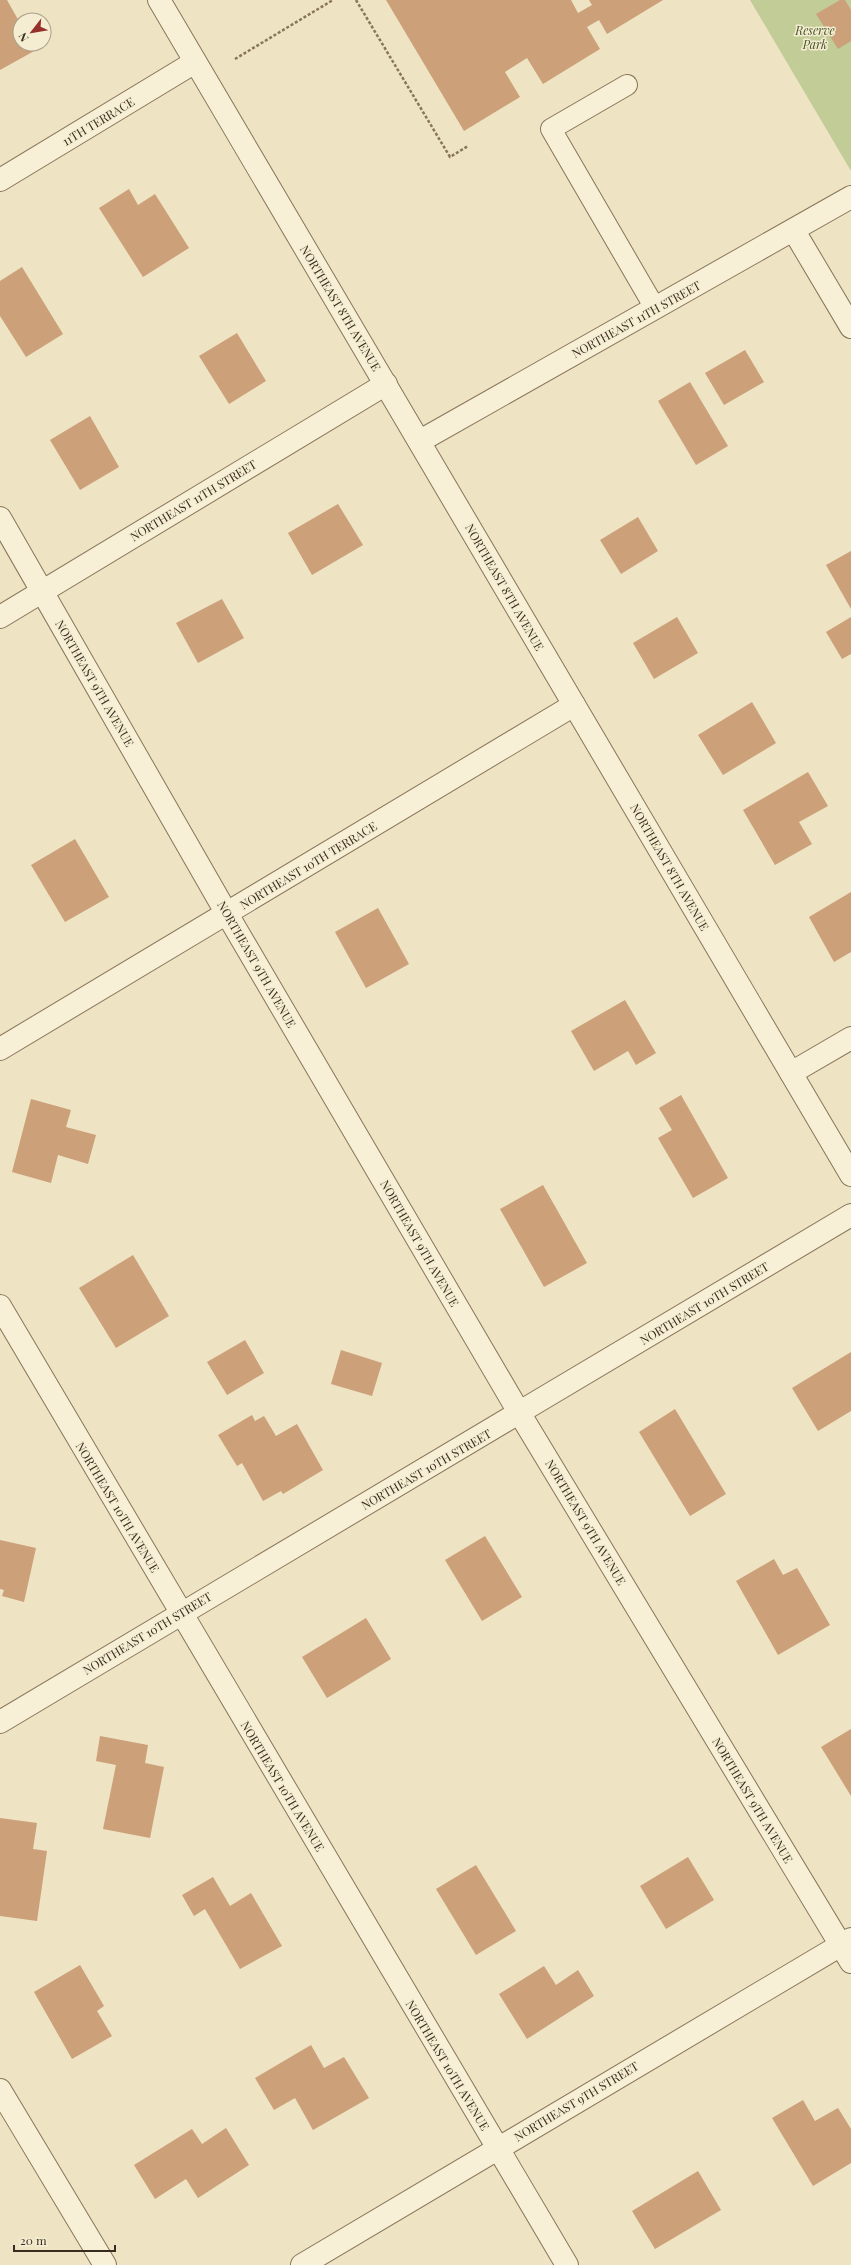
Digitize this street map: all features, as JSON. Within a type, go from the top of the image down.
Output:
[{"type":"street","name":"NORTHEAST 8TH AVENUE","points":[[159,0],[420,441],[851,1176]]},
{"type":"street","name":"11TH TERRACE","points":[[0,180],[196,62]]},
{"type":"street","name":"NORTHEAST 11TH STREET","points":[[420,441],[654,308],[794,231],[851,197]]},
{"type":"street","points":[[794,231],[851,327]]},
{"type":"street","name":"NORTHEAST 11TH STREET","points":[[0,617],[386,384]]},
{"type":"street","name":"NORTHEAST 9TH AVENUE","points":[[0,518],[227,914],[520,1414],[847,1949]]},
{"type":"street","name":"NORTHEAST 10TH TERRACE","points":[[0,1048],[227,914],[574,705]]},
{"type":"street","points":[[791,1073],[851,1038]]},
{"type":"street","name":"NORTHEAST 10TH STREET","points":[[0,1722],[181,1612],[520,1414],[851,1215]]},
{"type":"street","name":"NORTHEAST 10TH AVENUE","points":[[0,1306],[567,2265]]},
{"type":"street","name":"NORTHEAST 9TH STREET","points":[[302,2265],[497,2148],[847,1949]]},
{"type":"street","points":[[0,2090],[105,2265]]},
{"type":"lane","points":[[627,85],[551,129],[654,308]]},
{"type":"path","points":[[235,59],[333,0]]},
{"type":"path","points":[[356,0],[450,156],[468,146]]},
{"type":"green space","name":"Reserve Park","points":[[750,0],[851,0],[851,171]]},
{"type":"building","points":[[0,0],[7,0],[14,12],[12,12],[12,52],[32,52],[0,70]]},
{"type":"building","points":[[386,0],[571,0],[578,13],[592,5],[589,0],[663,0],[607,34],[599,20],[587,27],[600,49],[543,84],[527,58],[505,72],[520,97],[464,131]]},
{"type":"building","points":[[840,0],[845,0],[851,10],[851,41],[838,49],[816,14]]},
{"type":"building","points":[[129,189],[138,205],[155,194],[189,248],[143,277],[99,208]]},
{"type":"building","points":[[22,267],[63,334],[26,357],[0,316],[0,281]]},
{"type":"building","points":[[237,333],[266,381],[229,404],[199,356]]},
{"type":"building","points":[[745,350],[764,382],[724,405],[705,373]]},
{"type":"building","points":[[690,382],[728,446],[696,465],[658,401]]},
{"type":"building","points":[[90,416],[119,467],[80,490],[50,440]]},
{"type":"building","points":[[338,504],[363,545],[312,575],[288,533]]},
{"type":"building","points":[[638,517],[658,551],[621,574],[600,540]]},
{"type":"building","points":[[851,551],[851,609],[826,565]]},
{"type":"building","points":[[222,599],[244,638],[198,663],[176,623]]},
{"type":"building","points":[[677,617],[698,653],[654,679],[633,643]]},
{"type":"building","points":[[851,617],[851,654],[842,659],[826,632]]},
{"type":"building","points":[[752,702],[776,743],[723,775],[698,735]]},
{"type":"building","points":[[808,772],[828,806],[799,822],[812,844],[775,865],[743,810]]},
{"type":"building","points":[[75,839],[109,897],[65,922],[31,865]]},
{"type":"building","points":[[851,892],[851,952],[834,962],[809,917]]},
{"type":"building","points":[[378,908],[409,964],[366,988],[335,932]]},
{"type":"building","points":[[625,1000],[656,1053],[636,1065],[628,1051],[594,1071],[571,1031]]},
{"type":"building","points":[[681,1095],[728,1178],[693,1198],[658,1138],[672,1130],[659,1108]]},
{"type":"building","points":[[31,1099],[71,1110],[66,1127],[96,1135],[88,1164],[58,1155],[51,1183],[12,1172]]},
{"type":"building","points":[[543,1185],[587,1263],[544,1287],[500,1209]]},
{"type":"building","points":[[133,1255],[169,1316],[116,1348],[79,1288]]},
{"type":"building","points":[[245,1340],[264,1373],[227,1395],[207,1362]]},
{"type":"building","points":[[341,1350],[382,1363],[372,1396],[331,1384]]},
{"type":"building","points":[[851,1352],[851,1411],[818,1431],[792,1388]]},
{"type":"building","points":[[675,1409],[726,1494],[690,1516],[639,1432]]},
{"type":"building","points":[[252,1415],[255,1421],[264,1416],[276,1436],[297,1424],[323,1470],[283,1494],[281,1491],[263,1501],[242,1463],[237,1466],[218,1435]]},
{"type":"building","points":[[485,1536],[522,1597],[482,1621],[445,1560]]},
{"type":"building","points":[[0,1540],[36,1548],[24,1602],[2,1596],[4,1590],[0,1589]]},
{"type":"building","points":[[774,1559],[783,1575],[797,1568],[830,1625],[778,1655],[736,1581]]},
{"type":"building","points":[[366,1618],[391,1659],[327,1698],[302,1657]]},
{"type":"building","points":[[851,1729],[851,1796],[821,1747]]},
{"type":"building","points":[[100,1736],[148,1745],[145,1763],[164,1767],[150,1838],[103,1829],[116,1765],[96,1761]]},
{"type":"building","points":[[0,1818],[37,1823],[33,1849],[47,1851],[37,1921],[0,1916]]},
{"type":"building","points":[[688,1857],[714,1900],[666,1929],[640,1886]]},
{"type":"building","points":[[476,1865],[516,1931],[476,1955],[436,1889]]},
{"type":"building","points":[[213,1877],[230,1906],[251,1893],[282,1946],[240,1969],[205,1909],[194,1916],[182,1895]]},
{"type":"building","points":[[80,1965],[104,2006],[97,2011],[112,2036],[72,2059],[34,1992]]},
{"type":"building","points":[[544,1966],[556,1985],[578,1970],[594,1996],[527,2039],[499,1994]]},
{"type":"building","points":[[311,2045],[324,2068],[344,2057],[369,2098],[313,2130],[295,2098],[274,2110],[255,2078]]},
{"type":"building","points":[[803,2100],[815,2121],[838,2108],[851,2129],[851,2163],[813,2186],[772,2118]]},
{"type":"building","points":[[226,2128],[249,2165],[198,2198],[186,2179],[155,2199],[134,2165],[192,2129],[202,2144]]},
{"type":"building","points":[[698,2171],[721,2210],[655,2249],[632,2211]]}]
